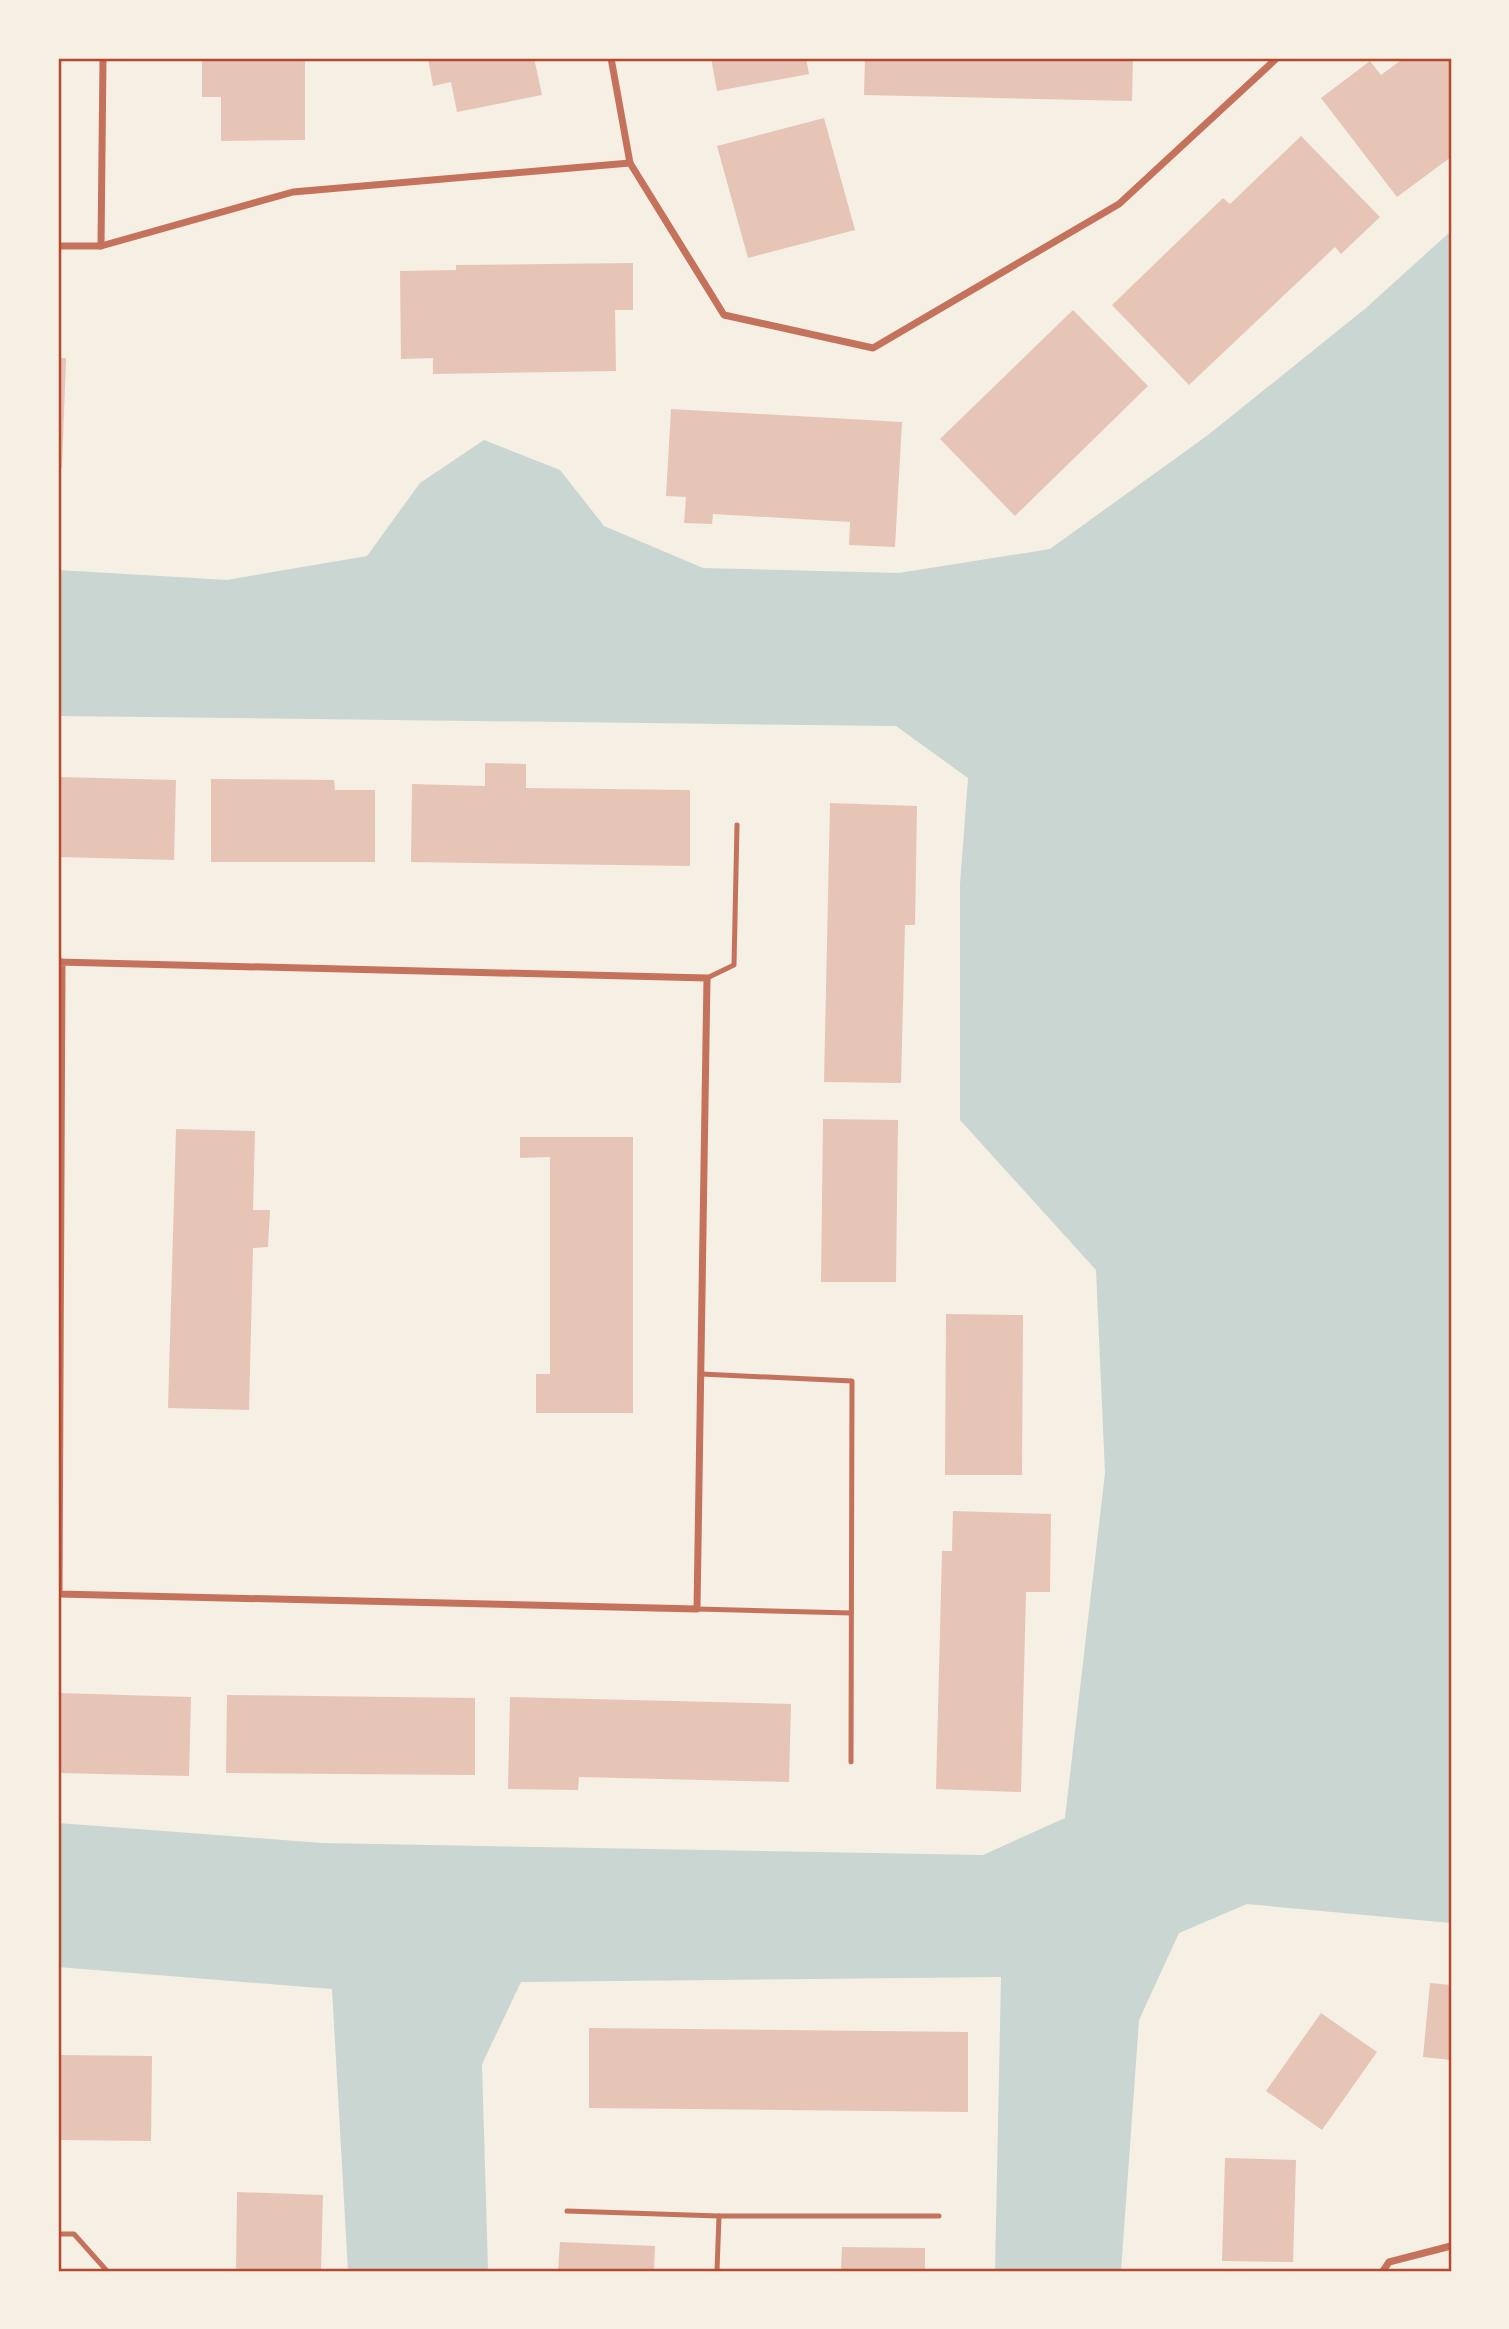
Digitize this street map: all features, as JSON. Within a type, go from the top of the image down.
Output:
[{"type":"street","points":[[100,246],[103,58]]},
{"type":"street","points":[[611,58],[630,163],[724,315],[873,348],[1119,204],[1277,58]]},
{"type":"street","points":[[58,246],[100,246],[293,192],[630,163]]},
{"type":"street","points":[[60,962],[707,978],[697,1609],[59,1594],[60,962]]},
{"type":"street","points":[[1384,2271],[1389,2262],[1451,2246]]},
{"type":"lane","points":[[707,978],[734,965],[737,825]]},
{"type":"lane","points":[[701,1374],[852,1381],[851,1762]]},
{"type":"lane","points":[[697,1609],[851,1613]]},
{"type":"lane","points":[[567,2211],[719,2216],[939,2216]]},
{"type":"lane","points":[[717,2271],[719,2216]]},
{"type":"lane","points":[[58,2234],[74,2234],[107,2271]]},
{"type":"shaded area","points":[[1451,231],[1451,1923],[1247,1904],[1179,1933],[1139,2020],[1121,2271],[995,2271],[1001,1977],[521,1982],[482,2064],[488,2271],[348,2271],[332,1989],[58,1967],[58,1823],[322,1843],[983,1855],[1065,1818],[1105,1473],[1096,1270],[960,1120],[960,884],[968,778],[896,726],[58,716],[58,570],[227,580],[367,556],[420,483],[484,440],[560,470],[604,526],[703,568],[899,573],[1050,549],[1208,435],[1366,308]]},
{"type":"building","points":[[202,58],[305,58],[305,140],[221,141],[221,97],[202,97]]},
{"type":"building","points":[[428,58],[534,58],[542,95],[457,112],[451,82],[433,86]]},
{"type":"building","points":[[711,58],[806,58],[809,74],[717,91]]},
{"type":"building","points":[[865,58],[1133,58],[1132,101],[864,95]]},
{"type":"building","points":[[1404,58],[1451,58],[1451,157],[1397,197],[1321,98],[1370,61],[1381,75]]},
{"type":"building","points":[[824,118],[855,230],[748,258],[717,146]]},
{"type":"building","points":[[1301,136],[1380,217],[1341,254],[1335,247],[1189,385],[1112,305],[1223,198],[1230,204]]},
{"type":"building","points":[[633,263],[633,310],[615,310],[616,371],[433,374],[433,358],[401,359],[400,271],[456,270],[456,265]]},
{"type":"building","points":[[1073,310],[1148,386],[1015,516],[940,439]]},
{"type":"building","points":[[58,358],[66,358],[62,468],[58,468]]},
{"type":"building","points":[[671,409],[902,422],[895,547],[849,545],[850,522],[713,514],[712,524],[684,523],[686,497],[666,496]]},
{"type":"building","points":[[485,763],[526,764],[526,788],[690,790],[690,866],[411,862],[412,784],[485,786]]},
{"type":"building","points":[[58,777],[176,780],[174,860],[58,857]]},
{"type":"building","points":[[211,779],[334,780],[335,790],[375,790],[375,862],[211,862]]},
{"type":"building","points":[[830,803],[917,806],[915,925],[905,925],[901,1083],[824,1082]]},
{"type":"building","points":[[823,1119],[898,1120],[896,1282],[821,1282]]},
{"type":"building","points":[[176,1129],[255,1131],[253,1210],[270,1210],[268,1247],[253,1248],[249,1410],[168,1408]]},
{"type":"building","points":[[520,1137],[633,1137],[633,1413],[536,1413],[536,1374],[550,1374],[550,1157],[520,1158]]},
{"type":"building","points":[[946,1314],[1023,1315],[1022,1475],[945,1475]]},
{"type":"building","points":[[953,1511],[1051,1514],[1050,1592],[1026,1592],[1021,1792],[936,1789],[942,1551],[952,1551]]},
{"type":"building","points":[[58,1693],[191,1697],[189,1776],[58,1773]]},
{"type":"building","points":[[227,1695],[475,1698],[475,1775],[226,1773]]},
{"type":"building","points":[[510,1697],[791,1704],[789,1782],[579,1777],[578,1790],[508,1789]]},
{"type":"building","points":[[1430,1983],[1451,1985],[1451,2060],[1423,2057]]},
{"type":"building","points":[[1321,2013],[1377,2052],[1322,2130],[1266,2091]]},
{"type":"building","points":[[589,2028],[968,2032],[968,2112],[589,2108]]},
{"type":"building","points":[[58,2055],[152,2056],[151,2141],[58,2140]]},
{"type":"building","points":[[1225,2158],[1296,2160],[1293,2262],[1222,2261]]},
{"type":"building","points":[[237,2192],[323,2195],[321,2271],[236,2271]]},
{"type":"building","points":[[560,2242],[655,2246],[654,2271],[558,2271]]},
{"type":"building","points":[[842,2247],[925,2248],[925,2271],[841,2271]]}]
